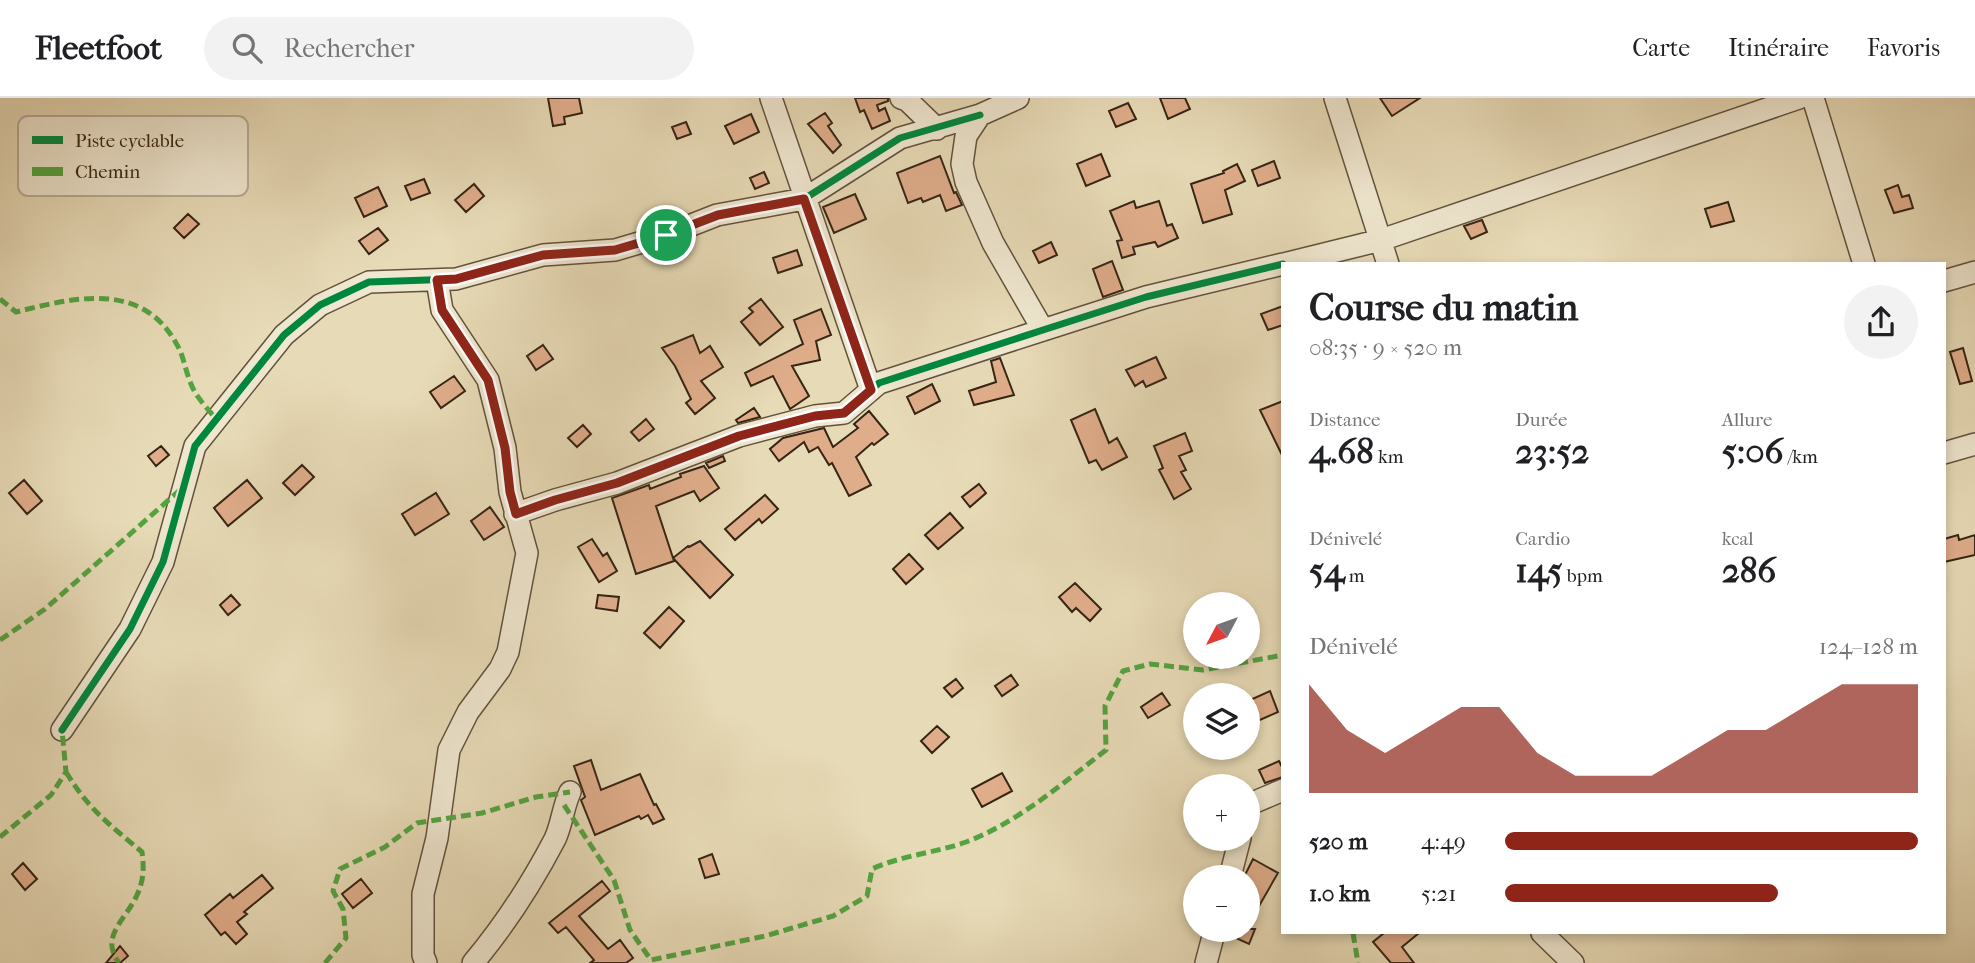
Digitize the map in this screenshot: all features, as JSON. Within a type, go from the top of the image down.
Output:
[{"type":"street","points":[[771,98],[871,390]]},
{"type":"street","points":[[901,98],[937,128]]},
{"type":"street","points":[[62,730],[130,629],[163,562],[195,446],[284,335],[320,305],[369,282],[456,279],[543,255],[615,250],[666,235],[718,215],[804,199],[900,138],[980,115],[1018,98]]},
{"type":"street","points":[[1335,98],[1387,262]]},
{"type":"street","points":[[1291,262],[1381,240],[1799,98]]},
{"type":"street","points":[[1813,98],[1863,262]]},
{"type":"street","points":[[980,115],[967,136],[962,164],[966,181],[993,243],[1043,330]]},
{"type":"street","points":[[516,514],[617,483],[739,436],[815,416],[844,413],[880,383],[1171,290],[1281,264]]},
{"type":"street","points":[[1946,280],[1975,272]]},
{"type":"street","points":[[426,963],[423,955],[423,894],[437,838],[449,750],[468,712],[500,669],[508,652],[527,553],[510,492],[505,448],[488,380],[442,310],[437,280]]},
{"type":"street","points":[[1946,452],[1975,444]]},
{"type":"street","points":[[1260,800],[1281,791]]},
{"type":"street","points":[[473,963],[502,929],[556,836],[570,792]]},
{"type":"street","points":[[1543,934],[1573,963]]},
{"type":"street","points":[[1206,963],[1212,942]]},
{"type":"building","points":[[548,98],[579,98],[582,113],[564,117],[565,124],[553,126]]},
{"type":"building","points":[[855,98],[888,98],[888,101],[877,105],[879,111],[885,108],[890,121],[872,129],[864,110],[860,112]]},
{"type":"building","points":[[1160,98],[1185,98],[1190,109],[1168,119]]},
{"type":"building","points":[[1380,98],[1420,98],[1392,116]]},
{"type":"building","points":[[1128,103],[1136,119],[1116,127],[1109,111]]},
{"type":"building","points":[[825,113],[832,123],[828,126],[841,145],[833,153],[808,124]]},
{"type":"building","points":[[751,114],[759,132],[734,144],[725,126]]},
{"type":"building","points":[[686,122],[691,134],[677,139],[672,127]]},
{"type":"building","points":[[1101,154],[1110,176],[1086,186],[1077,164]]},
{"type":"building","points":[[940,156],[954,193],[956,192],[962,205],[946,211],[940,195],[923,202],[921,198],[908,203],[897,173]]},
{"type":"building","points":[[1274,161],[1280,178],[1258,186],[1252,170]]},
{"type":"building","points":[[1237,164],[1245,181],[1225,190],[1232,214],[1203,223],[1191,184],[1224,173],[1223,171]]},
{"type":"building","points":[[764,172],[769,183],[755,189],[750,178]]},
{"type":"building","points":[[424,179],[430,193],[411,200],[405,186]]},
{"type":"building","points":[[474,184],[484,196],[466,212],[455,200]]},
{"type":"building","points":[[1898,185],[1902,197],[1909,195],[1913,208],[1894,213],[1885,190]]},
{"type":"building","points":[[378,187],[387,206],[364,217],[355,198]]},
{"type":"building","points":[[855,194],[866,219],[834,233],[823,207]]},
{"type":"building","points":[[1134,201],[1136,208],[1159,201],[1167,226],[1172,224],[1178,238],[1158,247],[1155,242],[1133,247],[1135,254],[1122,258],[1117,241],[1122,240],[1110,211]]},
{"type":"building","points":[[1728,202],[1734,221],[1711,227],[1705,209]]},
{"type":"building","points":[[188,214],[199,224],[184,238],[174,228]]},
{"type":"building","points":[[1482,220],[1487,232],[1471,239],[1464,226]]},
{"type":"building","points":[[378,228],[388,240],[369,254],[359,241]]},
{"type":"building","points":[[1051,242],[1057,255],[1039,263],[1033,251]]},
{"type":"building","points":[[797,250],[802,265],[778,273],[773,258]]},
{"type":"building","points":[[1112,261],[1123,290],[1103,297],[1093,269]]},
{"type":"building","points":[[761,299],[783,327],[760,345],[741,322],[753,312],[749,308]]},
{"type":"building","points":[[1281,307],[1281,326],[1268,330],[1261,314]]},
{"type":"building","points":[[821,309],[831,335],[816,341],[820,360],[792,366],[809,396],[790,409],[773,376],[751,386],[745,373],[803,344],[794,320]]},
{"type":"building","points":[[693,335],[700,353],[710,346],[723,367],[701,381],[715,398],[695,414],[686,403],[691,399],[675,366],[662,348]]},
{"type":"building","points":[[543,345],[553,359],[536,370],[527,356]]},
{"type":"building","points":[[1963,348],[1972,381],[1960,384],[1950,352]]},
{"type":"building","points":[[1156,357],[1166,378],[1146,387],[1143,381],[1135,386],[1126,370]]},
{"type":"building","points":[[1000,358],[1014,395],[974,405],[969,391],[996,382],[991,361]]},
{"type":"building","points":[[454,376],[465,391],[441,408],[430,392]]},
{"type":"building","points":[[932,384],[940,401],[915,414],[907,397]]},
{"type":"building","points":[[1281,402],[1281,453],[1260,410]]},
{"type":"building","points":[[754,408],[760,417],[738,423],[736,420]]},
{"type":"building","points":[[1095,409],[1109,443],[1117,438],[1127,457],[1102,470],[1096,460],[1089,463],[1071,420]]},
{"type":"building","points":[[869,411],[888,434],[856,457],[871,485],[849,496],[832,463],[829,465],[818,447],[809,452],[804,442],[779,461],[770,449],[783,438],[824,428],[833,447],[858,428],[854,424]]},
{"type":"building","points":[[646,419],[654,429],[639,441],[631,432]]},
{"type":"building","points":[[583,425],[591,434],[577,447],[568,438]]},
{"type":"building","points":[[1185,433],[1192,451],[1179,456],[1186,470],[1181,472],[1191,489],[1174,499],[1159,470],[1163,468],[1154,446]]},
{"type":"building","points":[[161,446],[169,455],[156,466],[148,456]]},
{"type":"building","points":[[723,456],[725,461],[709,468],[706,463]]},
{"type":"building","points":[[302,465],[314,477],[295,495],[283,483]]},
{"type":"building","points":[[704,466],[719,488],[700,501],[694,491],[656,506],[674,561],[636,574],[612,498],[649,485],[650,489]]},
{"type":"building","points":[[24,480],[42,501],[27,514],[9,493]]},
{"type":"building","points":[[247,480],[262,498],[228,526],[214,508]]},
{"type":"building","points":[[979,484],[986,493],[970,507],[962,497]]},
{"type":"building","points":[[436,493],[449,514],[415,535],[402,514]]},
{"type":"building","points":[[765,495],[778,509],[762,523],[759,519],[735,540],[725,529]]},
{"type":"building","points":[[490,507],[504,527],[484,540],[471,521]]},
{"type":"building","points":[[950,513],[963,528],[938,549],[925,535]]},
{"type":"building","points":[[1958,535],[1959,540],[1975,535],[1975,555],[1946,562],[1946,538]]},
{"type":"building","points":[[592,539],[603,556],[607,553],[617,571],[599,582],[578,547]]},
{"type":"building","points":[[700,541],[733,575],[710,598],[673,558],[688,546]]},
{"type":"building","points":[[909,554],[923,569],[906,584],[893,569]]},
{"type":"building","points":[[1075,583],[1101,609],[1090,621],[1076,608],[1072,612],[1059,597]]},
{"type":"building","points":[[231,595],[240,605],[228,615],[220,605]]},
{"type":"building","points":[[598,595],[619,597],[617,611],[596,608]]},
{"type":"building","points":[[669,607],[684,621],[660,648],[644,633]]},
{"type":"building","points":[[1011,675],[1018,685],[1002,696],[995,686]]},
{"type":"building","points":[[956,679],[963,688],[952,697],[944,688]]},
{"type":"building","points":[[1270,691],[1278,712],[1260,720],[1260,696]]},
{"type":"building","points":[[1162,693],[1170,705],[1148,718],[1141,707]]},
{"type":"building","points":[[937,726],[949,737],[932,753],[921,741]]},
{"type":"building","points":[[591,760],[601,790],[640,774],[654,805],[656,804],[664,819],[653,824],[648,815],[641,819],[639,816],[595,835],[581,800],[585,797],[574,766]]},
{"type":"building","points":[[1279,761],[1281,778],[1265,783],[1259,770]]},
{"type":"building","points":[[1002,773],[1012,791],[982,807],[972,789]]},
{"type":"building","points":[[712,854],[719,874],[705,878],[699,859]]},
{"type":"building","points":[[1253,859],[1278,873],[1260,904],[1260,865],[1250,865]]},
{"type":"building","points":[[23,863],[37,879],[25,890],[12,874]]},
{"type":"building","points":[[262,875],[273,888],[244,912],[247,914],[237,922],[247,934],[236,944],[225,932],[221,935],[205,915],[230,894],[233,898]]},
{"type":"building","points":[[361,879],[372,893],[353,908],[342,894]]},
{"type":"building","points":[[602,881],[610,891],[579,916],[608,949],[620,940],[633,958],[626,963],[590,963],[594,960],[566,927],[558,933],[549,923]]},
{"type":"building","points":[[1383,934],[1418,934],[1402,947],[1414,963],[1391,963],[1373,942]]},
{"type":"building","points":[[120,946],[128,956],[120,963],[106,963]]},
{"type":"marked path","points":[[0,299],[16,312],[82,299],[125,302],[144,310],[161,323],[176,343],[193,389],[216,419]]},
{"type":"marked path","points":[[0,640],[45,609],[180,490]]},
{"type":"marked path","points":[[564,805],[614,880],[630,930],[651,960],[765,936],[833,916],[867,896],[872,869],[895,860],[966,842],[1021,813],[1106,750],[1105,706],[1123,671],[1150,664],[1203,670],[1281,655]]},
{"type":"marked path","points":[[0,837],[51,795],[66,772],[62,730]]},
{"type":"marked path","points":[[66,772],[91,807],[142,852],[143,874],[139,890],[113,936],[112,944],[119,963]]},
{"type":"marked path","points":[[325,963],[346,938],[343,909],[333,891],[340,869],[385,847],[417,823],[482,813],[536,797],[570,792]]},
{"type":"marked path","points":[[1353,934],[1358,963]]},
{"type":"cycle path","points":[[62,730],[130,629],[163,562],[195,446],[284,335],[320,305],[369,282],[456,279],[543,255],[615,250],[666,235],[717,215],[804,199],[900,138],[980,115]]},
{"type":"cycle path","points":[[515,514],[617,483],[739,436],[815,416],[844,413],[879,383],[1146,297],[1281,264]]},
{"type":"route","points":[[804,199],[871,390],[844,413],[815,416],[739,436],[617,483],[516,514],[510,492],[505,448],[488,380],[442,310],[437,280],[456,279],[543,255],[615,250],[666,235],[718,215],[804,199]]}]
